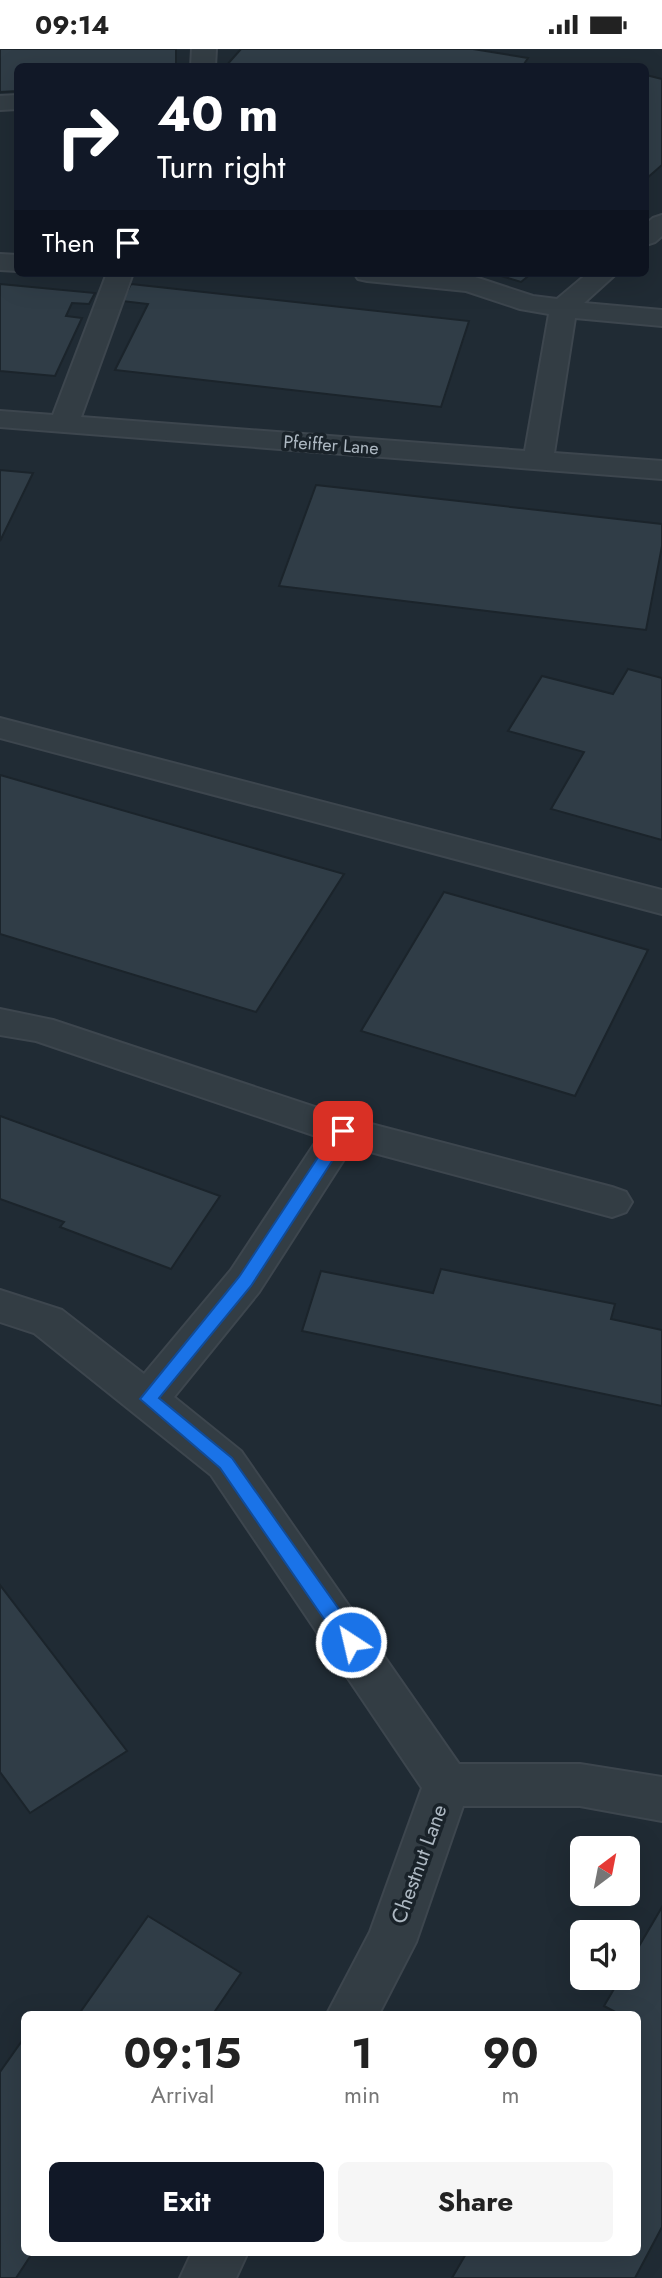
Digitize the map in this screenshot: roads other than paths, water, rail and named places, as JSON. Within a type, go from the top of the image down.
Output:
[{"type":"street","points":[[64,424],[119,277]]},
{"type":"street","points":[[407,277],[468,283],[529,303],[662,318]]},
{"type":"street","points":[[538,461],[563,308],[599,277]]},
{"type":"street","name":"Pfeiffer Lane","points":[[0,419],[662,470]]},
{"type":"street","points":[[0,728],[662,902]]},
{"type":"street","points":[[0,1022],[40,1029],[343,1131],[612,1202]]},
{"type":"street","points":[[148,1399],[245,1281],[343,1131]]},
{"type":"street","name":"Chestnut Lane","points":[[0,1306],[48,1321],[226,1463],[447,1785],[391,1941],[354,2011]]},
{"type":"street","points":[[447,1785],[580,1785],[662,1798]]},
{"type":"street","points":[[207,2278],[219,2256]]}]
